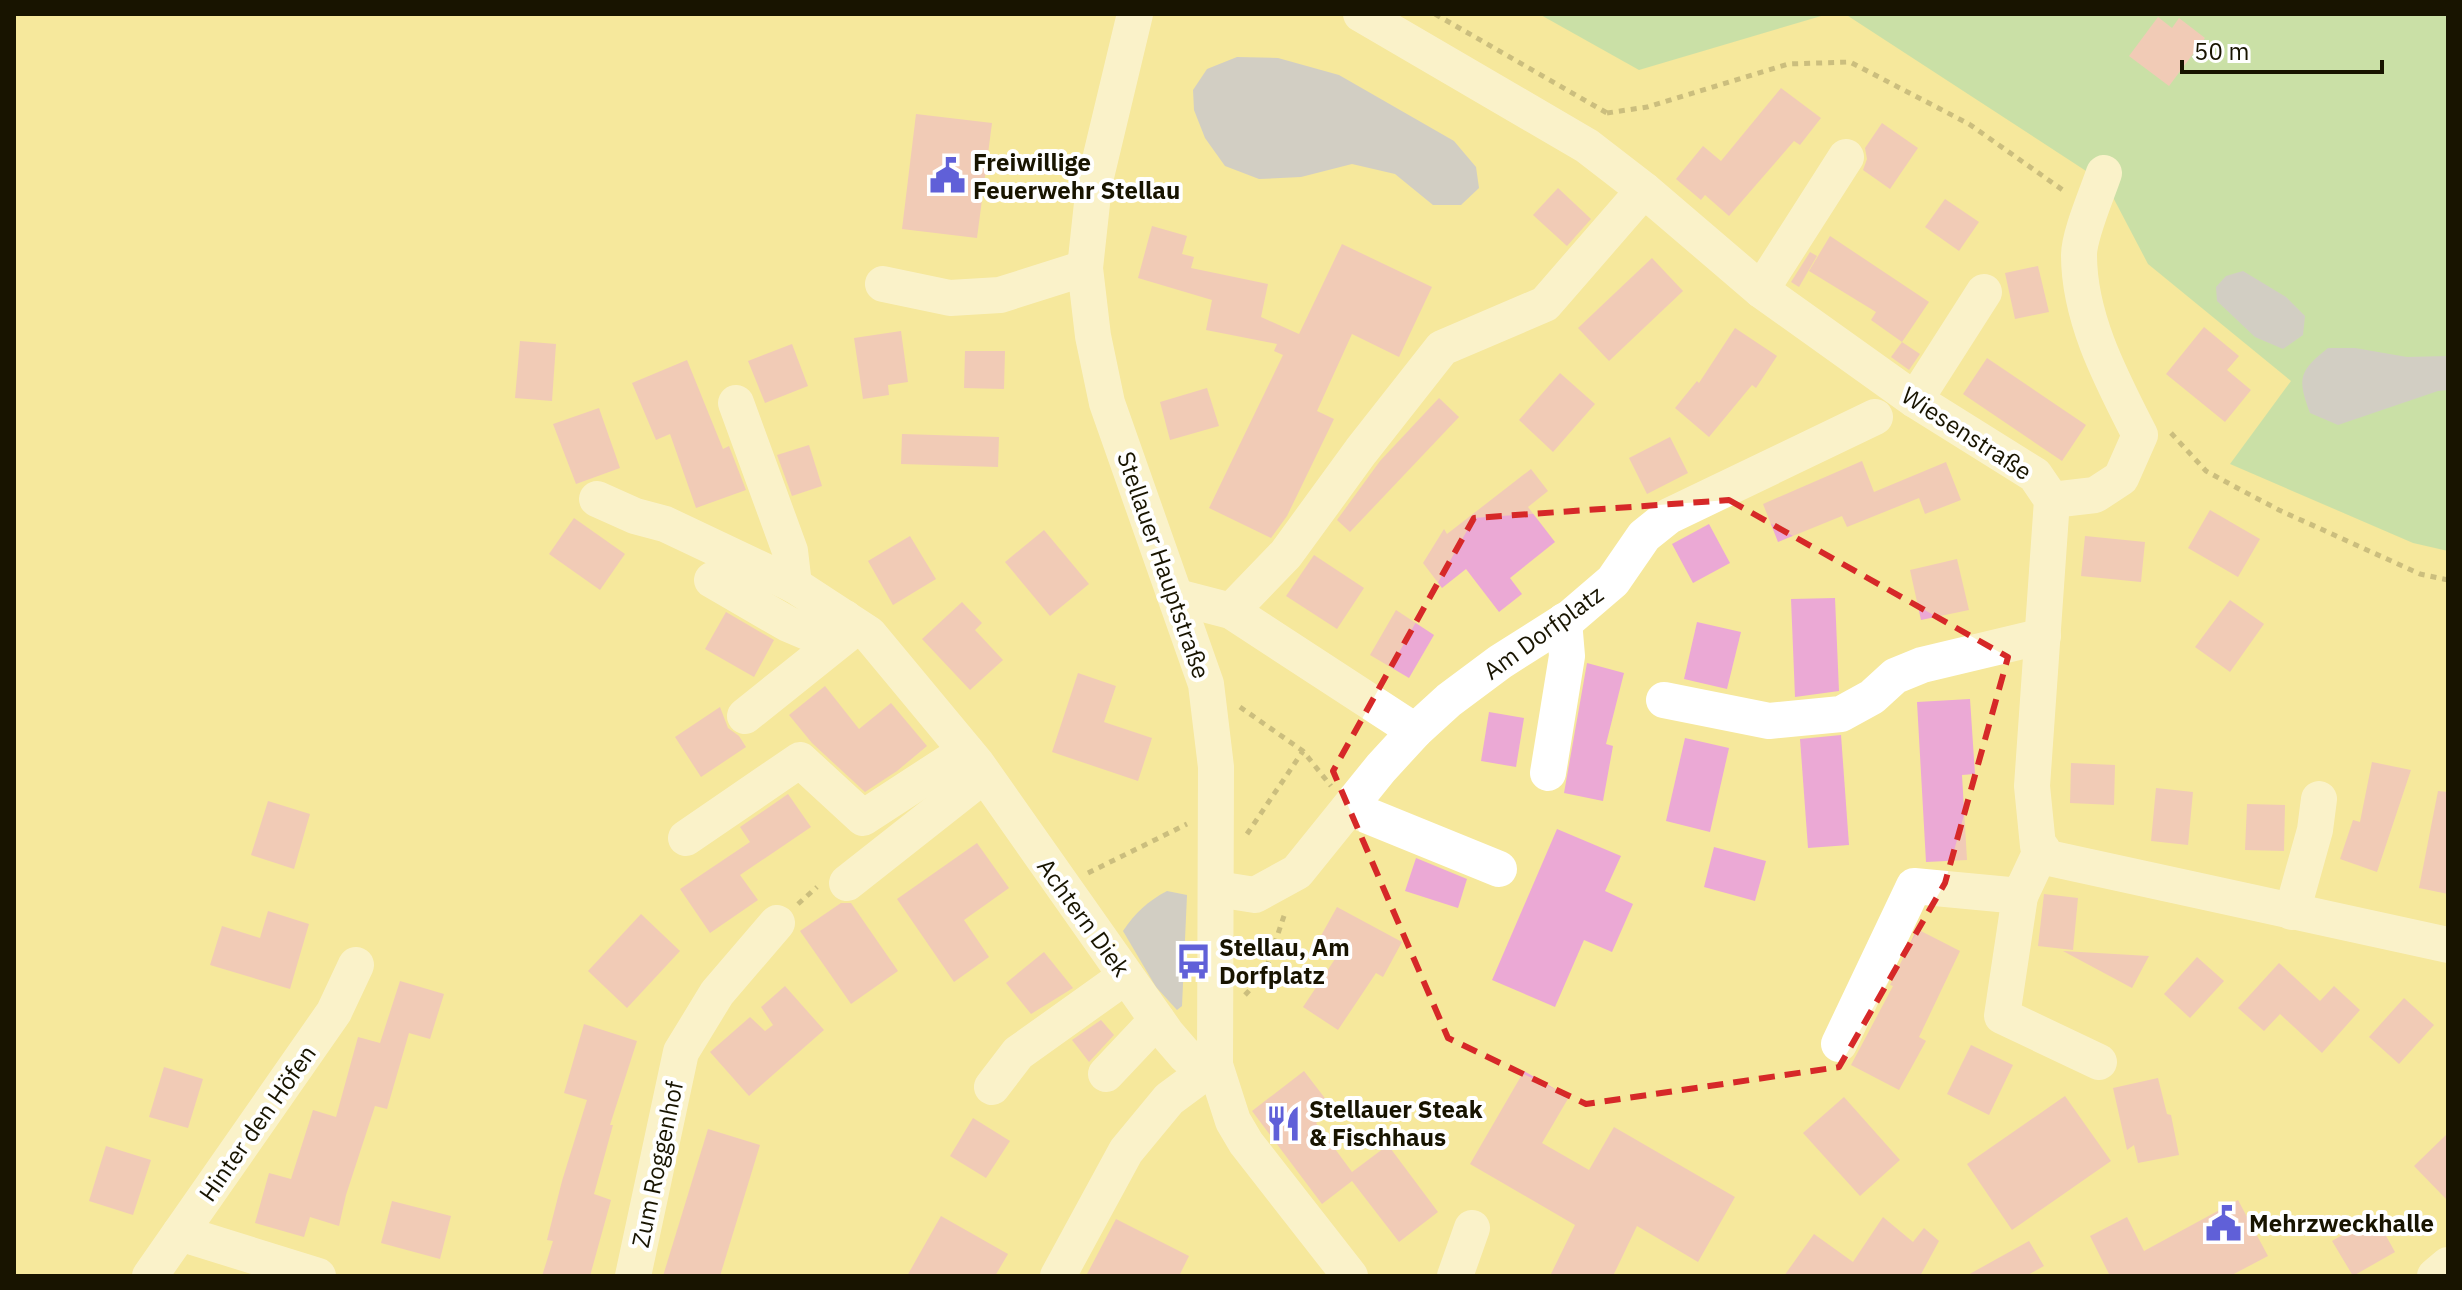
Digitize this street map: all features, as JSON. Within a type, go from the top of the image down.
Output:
[{"type":"street","name":"Stellauer Hauptstraße","points":[[1135,14],[1094,185],[1085,268],[1093,336],[1107,403],[1206,684],[1216,767],[1215,1065],[1233,1121],[1246,1143],[1350,1276]]},
{"type":"street","name":"Wiesenstraße","points":[[1361,14],[1587,146],[1644,190],[1761,290],[1915,400],[2035,475],[2052,500],[2032,786],[2038,846],[2042,849]]},
{"type":"street","points":[[1761,290],[1846,157]]},
{"type":"street","points":[[2052,500],[2095,495],[2121,478],[2151,429],[2109,373],[2085,300],[2079,253],[2104,173]]},
{"type":"street","points":[[1231,611],[1286,554],[1442,348],[1545,304],[1644,190]]},
{"type":"street","points":[[883,284],[950,298],[1000,295],[1085,268]]},
{"type":"street","points":[[1915,400],[1984,292]]},
{"type":"street","points":[[736,403],[790,551],[794,585]]},
{"type":"street","name":"Am Dorfplatz","points":[[1217,889],[1255,895],[1297,872],[1415,731],[1462,690],[1564,621],[1613,581],[1644,536],[1669,516],[1875,417]]},
{"type":"street","name":"Achtern Diek","points":[[597,499],[635,516],[665,524],[794,585],[869,634],[975,763],[1157,1020],[1186,1056],[1215,1065]]},
{"type":"street","points":[[712,580],[788,624],[821,638],[851,622]]},
{"type":"street","points":[[1177,597],[1231,611],[1415,731]]},
{"type":"street","points":[[1548,773],[1567,656],[1564,621]]},
{"type":"street","points":[[745,716],[851,622]]},
{"type":"street","points":[[1664,700],[1769,721],[1841,714],[1872,697],[1895,676],[1922,665],[2043,636]]},
{"type":"street","points":[[686,838],[800,760],[863,818],[975,763]]},
{"type":"street","points":[[847,883],[975,763]]},
{"type":"street","points":[[2292,912],[2315,830],[2319,799]]},
{"type":"street","points":[[1349,808],[1499,869]]},
{"type":"street","points":[[2099,1062],[2002,1016],[2020,896],[2042,849],[2049,858],[2448,945]]},
{"type":"street","points":[[1839,1044],[1914,886],[2020,896]]},
{"type":"street","name":"Zum Roggenhof","points":[[633,1276],[681,1052],[717,993],[777,923]]},
{"type":"street","name":"Hinter den Höfen","points":[[150,1276],[334,1012],[356,965]]},
{"type":"street","points":[[992,1087],[1018,1053],[1126,976]]},
{"type":"street","points":[[1106,1074],[1157,1020]]},
{"type":"street","points":[[1058,1276],[1126,1151],[1169,1099],[1215,1065]]},
{"type":"street","points":[[1455,1276],[1472,1228]]},
{"type":"street","points":[[180,1233],[318,1276]]},
{"type":"street","points":[[2435,1276],[2448,1265]]},
{"type":"path","points":[[1435,14],[1607,113],[1647,107],[1788,64],[1850,62],[1969,124],[2078,201],[2088,222]]},
{"type":"path","points":[[2151,429],[2206,471],[2307,523],[2420,574],[2448,580]]},
{"type":"path","points":[[1206,684],[1303,751],[1349,808]]},
{"type":"path","points":[[1243,839],[1303,751]]},
{"type":"path","points":[[1060,886],[1217,810]]},
{"type":"path","points":[[1214,1004],[1235,1002],[1252,990],[1264,975],[1273,955],[1297,872]]},
{"type":"highlighted area","points":[[1729,500],[2008,657],[1945,883],[1839,1067],[1586,1104],[1448,1038],[1333,771],[1474,518]]},
{"type":"green space","points":[[1539,14],[1828,14],[1639,70]]},
{"type":"green space","points":[[1845,14],[2448,14],[2448,551],[2413,543],[2230,464],[2291,381],[2148,264],[2106,184]]},
{"type":"water","points":[[1237,57],[1278,58],[1339,75],[1454,141],[1476,167],[1479,188],[1461,205],[1433,205],[1395,174],[1352,164],[1301,177],[1259,179],[1225,166],[1205,138],[1194,110],[1193,90],[1207,69]]},
{"type":"water","points":[[2243,271],[2286,297],[2305,316],[2303,335],[2283,349],[2255,337],[2217,301],[2216,287],[2226,276]]},
{"type":"water","points":[[2328,348],[2355,348],[2407,357],[2448,356],[2448,390],[2338,425],[2310,413],[2303,391],[2306,369]]},
{"type":"water","points":[[1167,891],[1187,895],[1182,1006],[1177,1010],[1156,987],[1123,931],[1142,908]]},
{"type":"building","points":[[2158,17],[2172,28],[2179,18],[2205,38],[2169,86],[2129,56]]},
{"type":"building","points":[[1781,88],[1821,118],[1800,145],[1794,141],[1729,216],[1705,195],[1701,200],[1676,179],[1703,146],[1721,161]]},
{"type":"building","name":"Freiwillige Feuerwehr Stellau","points":[[916,114],[992,123],[977,238],[902,229]]},
{"type":"building","points":[[1882,123],[1918,148],[1890,189],[1863,170],[1867,159],[1865,148]]},
{"type":"building","points":[[1558,188],[1591,219],[1567,246],[1533,215]]},
{"type":"building","points":[[1945,199],[1979,222],[1959,251],[1925,227]]},
{"type":"building","points":[[1152,226],[1187,236],[1182,254],[1194,257],[1191,268],[1268,284],[1261,317],[1299,334],[1342,244],[1432,287],[1399,357],[1352,334],[1317,411],[1334,419],[1287,516],[1271,538],[1209,508],[1283,355],[1274,351],[1277,344],[1206,330],[1212,300],[1138,278]]},
{"type":"building","points":[[1830,236],[1929,302],[1902,342],[1871,320],[1876,312],[1809,271]]},
{"type":"building","points":[[1810,252],[1817,256],[1799,287],[1791,282]]},
{"type":"building","points":[[1652,258],[1683,291],[1609,361],[1578,328]]},
{"type":"building","points":[[2038,266],[2049,312],[2015,319],[2005,273]]},
{"type":"building","points":[[2204,327],[2239,356],[2227,370],[2251,390],[2225,422],[2166,374]]},
{"type":"building","points":[[1735,328],[1777,356],[1756,388],[1752,385],[1709,437],[1675,408],[1697,381],[1699,383]]},
{"type":"building","points":[[901,331],[908,382],[888,385],[889,395],[863,399],[854,338]]},
{"type":"building","points":[[520,341],[556,344],[552,401],[515,398]]},
{"type":"building","points":[[1902,342],[1920,354],[1909,370],[1891,357]]},
{"type":"building","points":[[792,344],[808,386],[765,403],[748,361]]},
{"type":"building","points":[[965,351],[1005,351],[1004,389],[964,388]]},
{"type":"building","points":[[1987,358],[2086,425],[2062,461],[1963,394]]},
{"type":"building","points":[[687,360],[723,449],[729,446],[746,490],[696,508],[670,434],[656,440],[632,383]]},
{"type":"building","points":[[1560,373],[1595,404],[1553,452],[1519,420]]},
{"type":"building","points":[[1207,388],[1219,426],[1170,440],[1160,402]]},
{"type":"building","points":[[1439,398],[1459,417],[1350,532],[1337,520],[1380,461]]},
{"type":"building","points":[[599,408],[620,468],[576,484],[553,424]]},
{"type":"building","points":[[902,434],[999,437],[998,467],[901,464]]},
{"type":"building","points":[[1670,437],[1688,473],[1647,494],[1629,458]]},
{"type":"building","points":[[809,445],[822,486],[792,496],[777,455]]},
{"type":"building","points":[[1862,461],[1874,492],[1946,462],[1961,500],[1925,514],[1919,498],[1847,527],[1842,516],[1778,542],[1763,504]]},
{"type":"building","points":[[1531,469],[1548,491],[1528,507],[1555,542],[1510,578],[1522,594],[1499,612],[1466,569],[1442,588],[1423,563],[1444,529],[1447,534]]},
{"type":"building","points":[[2210,510],[2260,539],[2238,577],[2188,548]]},
{"type":"building","points":[[574,518],[625,554],[600,590],[549,554]]},
{"type":"building","points":[[1709,524],[1730,563],[1693,583],[1672,544]]},
{"type":"building","points":[[1044,530],[1089,584],[1050,616],[1005,562]]},
{"type":"building","points":[[910,536],[936,579],[893,605],[868,561]]},
{"type":"building","points":[[2085,536],[2145,542],[2141,582],[2081,576]]},
{"type":"building","points":[[1314,555],[1364,588],[1337,629],[1286,596]]},
{"type":"building","points":[[1957,559],[1969,610],[1921,620],[1910,570]]},
{"type":"building","points":[[1835,598],[1839,691],[1795,697],[1791,599]]},
{"type":"building","points":[[2230,600],[2264,624],[2230,672],[2195,647]]},
{"type":"building","points":[[962,602],[982,623],[975,630],[1003,660],[970,690],[922,639]]},
{"type":"building","points":[[1396,610],[1434,635],[1409,678],[1370,655]]},
{"type":"building","points":[[726,612],[774,640],[754,677],[705,649]]},
{"type":"building","points":[[1697,622],[1741,632],[1727,689],[1684,679]]},
{"type":"building","points":[[1587,663],[1624,673],[1606,744],[1613,746],[1603,801],[1564,793]]},
{"type":"building","points":[[1078,673],[1116,686],[1104,722],[1152,738],[1138,781],[1052,752]]},
{"type":"building","points":[[825,686],[859,729],[891,703],[927,746],[865,792],[812,743],[789,715]]},
{"type":"building","points":[[1970,699],[1975,774],[1962,775],[1967,860],[1926,862],[1917,702]]},
{"type":"building","points":[[720,707],[728,728],[739,736],[746,747],[701,777],[675,737]]},
{"type":"building","points":[[1489,712],[1524,718],[1516,767],[1481,761]]},
{"type":"building","points":[[1841,735],[1849,845],[1808,848],[1800,739]]},
{"type":"building","points":[[1685,738],[1729,748],[1710,832],[1666,821]]},
{"type":"building","points":[[2372,762],[2411,770],[2377,872],[2340,859],[2353,820],[2360,822]]},
{"type":"building","points":[[2071,763],[2115,765],[2114,805],[2070,803]]},
{"type":"building","points":[[2156,788],[2193,792],[2188,845],[2151,841]]},
{"type":"building","points":[[2438,791],[2448,792],[2448,894],[2419,888]]},
{"type":"building","points":[[788,794],[811,827],[740,875],[758,900],[710,933],[680,889],[750,842],[740,827]]},
{"type":"building","points":[[268,801],[310,814],[294,869],[251,855]]},
{"type":"building","points":[[2247,804],[2285,805],[2284,851],[2245,850]]},
{"type":"building","points":[[1557,829],[1621,856],[1605,891],[1633,904],[1612,952],[1584,940],[1555,1007],[1492,980]]},
{"type":"building","points":[[977,843],[1009,888],[964,920],[989,957],[954,982],[897,899]]},
{"type":"building","points":[[1714,847],[1766,861],[1755,901],[1704,887]]},
{"type":"building","points":[[1416,858],[1467,879],[1458,908],[1405,891]]},
{"type":"building","points":[[2044,894],[2078,898],[2073,950],[2038,946]]},
{"type":"building","points":[[841,903],[851,903],[898,971],[851,1004],[800,931]]},
{"type":"building","points":[[1337,907],[1402,942],[1383,977],[1376,973],[1338,1030],[1303,1007],[1339,953],[1318,941]]},
{"type":"building","points":[[268,911],[309,924],[290,989],[210,965],[222,926],[260,938]]},
{"type":"building","points":[[641,914],[680,951],[627,1008],[588,971]]},
{"type":"building","points":[[1917,929],[1960,951],[1919,1037],[1926,1041],[1899,1090],[1851,1065],[1893,986],[1890,985]]},
{"type":"building","points":[[2063,951],[2149,956],[2132,988]]},
{"type":"building","points":[[1044,952],[1073,988],[1031,1014],[1006,983]]},
{"type":"building","points":[[2197,957],[2224,981],[2190,1018],[2164,994]]},
{"type":"building","points":[[2279,963],[2320,1001],[2334,986],[2360,1010],[2322,1053],[2280,1014],[2264,1031],[2238,1008]]},
{"type":"building","points":[[400,981],[444,994],[430,1039],[409,1033],[387,1109],[375,1106],[339,1226],[310,1217],[304,1237],[255,1223],[269,1173],[291,1179],[313,1110],[336,1117],[358,1037],[380,1043]]},
{"type":"building","points":[[785,986],[824,1030],[749,1096],[710,1052],[750,1017],[765,1031],[773,1025],[761,1007]]},
{"type":"building","points":[[2404,998],[2434,1025],[2399,1064],[2369,1037]]},
{"type":"building","points":[[1101,1020],[1114,1035],[1089,1062],[1072,1040]]},
{"type":"building","points":[[584,1024],[637,1041],[610,1125],[613,1125],[594,1194],[611,1200],[590,1276],[542,1276],[553,1241],[547,1240],[562,1181],[587,1100],[564,1093]]},
{"type":"building","points":[[1971,1045],[2013,1065],[1989,1115],[1947,1094]]},
{"type":"building","points":[[164,1067],[203,1079],[188,1128],[149,1117]]},
{"type":"building","points":[[1304,1071],[1334,1110],[1316,1123],[1352,1172],[1388,1145],[1438,1212],[1399,1242],[1352,1181],[1322,1204],[1252,1111]]},
{"type":"building","points":[[1524,1071],[1569,1097],[1542,1143],[1589,1170],[1614,1127],[1735,1197],[1698,1262],[1637,1226],[1613,1276],[1550,1276],[1575,1225],[1470,1164]]},
{"type":"building","points":[[2158,1078],[2167,1114],[2171,1115],[2179,1155],[2138,1163],[2134,1145],[2127,1150],[2113,1088]]},
{"type":"building","points":[[2065,1096],[2111,1161],[2012,1230],[1967,1164]]},
{"type":"building","points":[[1844,1097],[1900,1160],[1860,1196],[1803,1133]]},
{"type":"building","points":[[973,1118],[1010,1141],[986,1178],[950,1156]]},
{"type":"building","points":[[708,1129],[760,1145],[720,1276],[663,1276]]},
{"type":"building","points":[[2448,1133],[2448,1201],[2414,1166]]},
{"type":"building","points":[[106,1146],[151,1160],[133,1215],[89,1201]]},
{"type":"building","name":"Mehrzweckhalle","points":[[2238,1200],[2268,1256],[2230,1276],[2110,1276],[2090,1236],[2127,1217],[2144,1251]]},
{"type":"building","points":[[392,1201],[451,1216],[440,1259],[381,1243]]},
{"type":"building","points":[[941,1216],[1008,1254],[995,1276],[907,1276]]},
{"type":"building","points":[[2375,1216],[2395,1252],[2353,1276],[2332,1241]]},
{"type":"building","points":[[1883,1217],[1913,1242],[1924,1228],[1939,1241],[1920,1276],[1784,1276],[1814,1234],[1853,1262]]},
{"type":"building","points":[[1116,1219],[1189,1256],[1179,1276],[1086,1276]]},
{"type":"building","points":[[2029,1241],[2044,1266],[2026,1276],[1966,1276]]},
{"type":"place","name":"Freiwillige Feuerwehr Stellau","points":[[947,176]]},
{"type":"place","name":"Stellau, Am Dorfplatz","points":[[1193,961]]},
{"type":"place","name":"Stellauer Steak & Fischhaus","points":[[1283,1123]]},
{"type":"place","name":"Mehrzweckhalle","points":[[2223,1223]]}]
